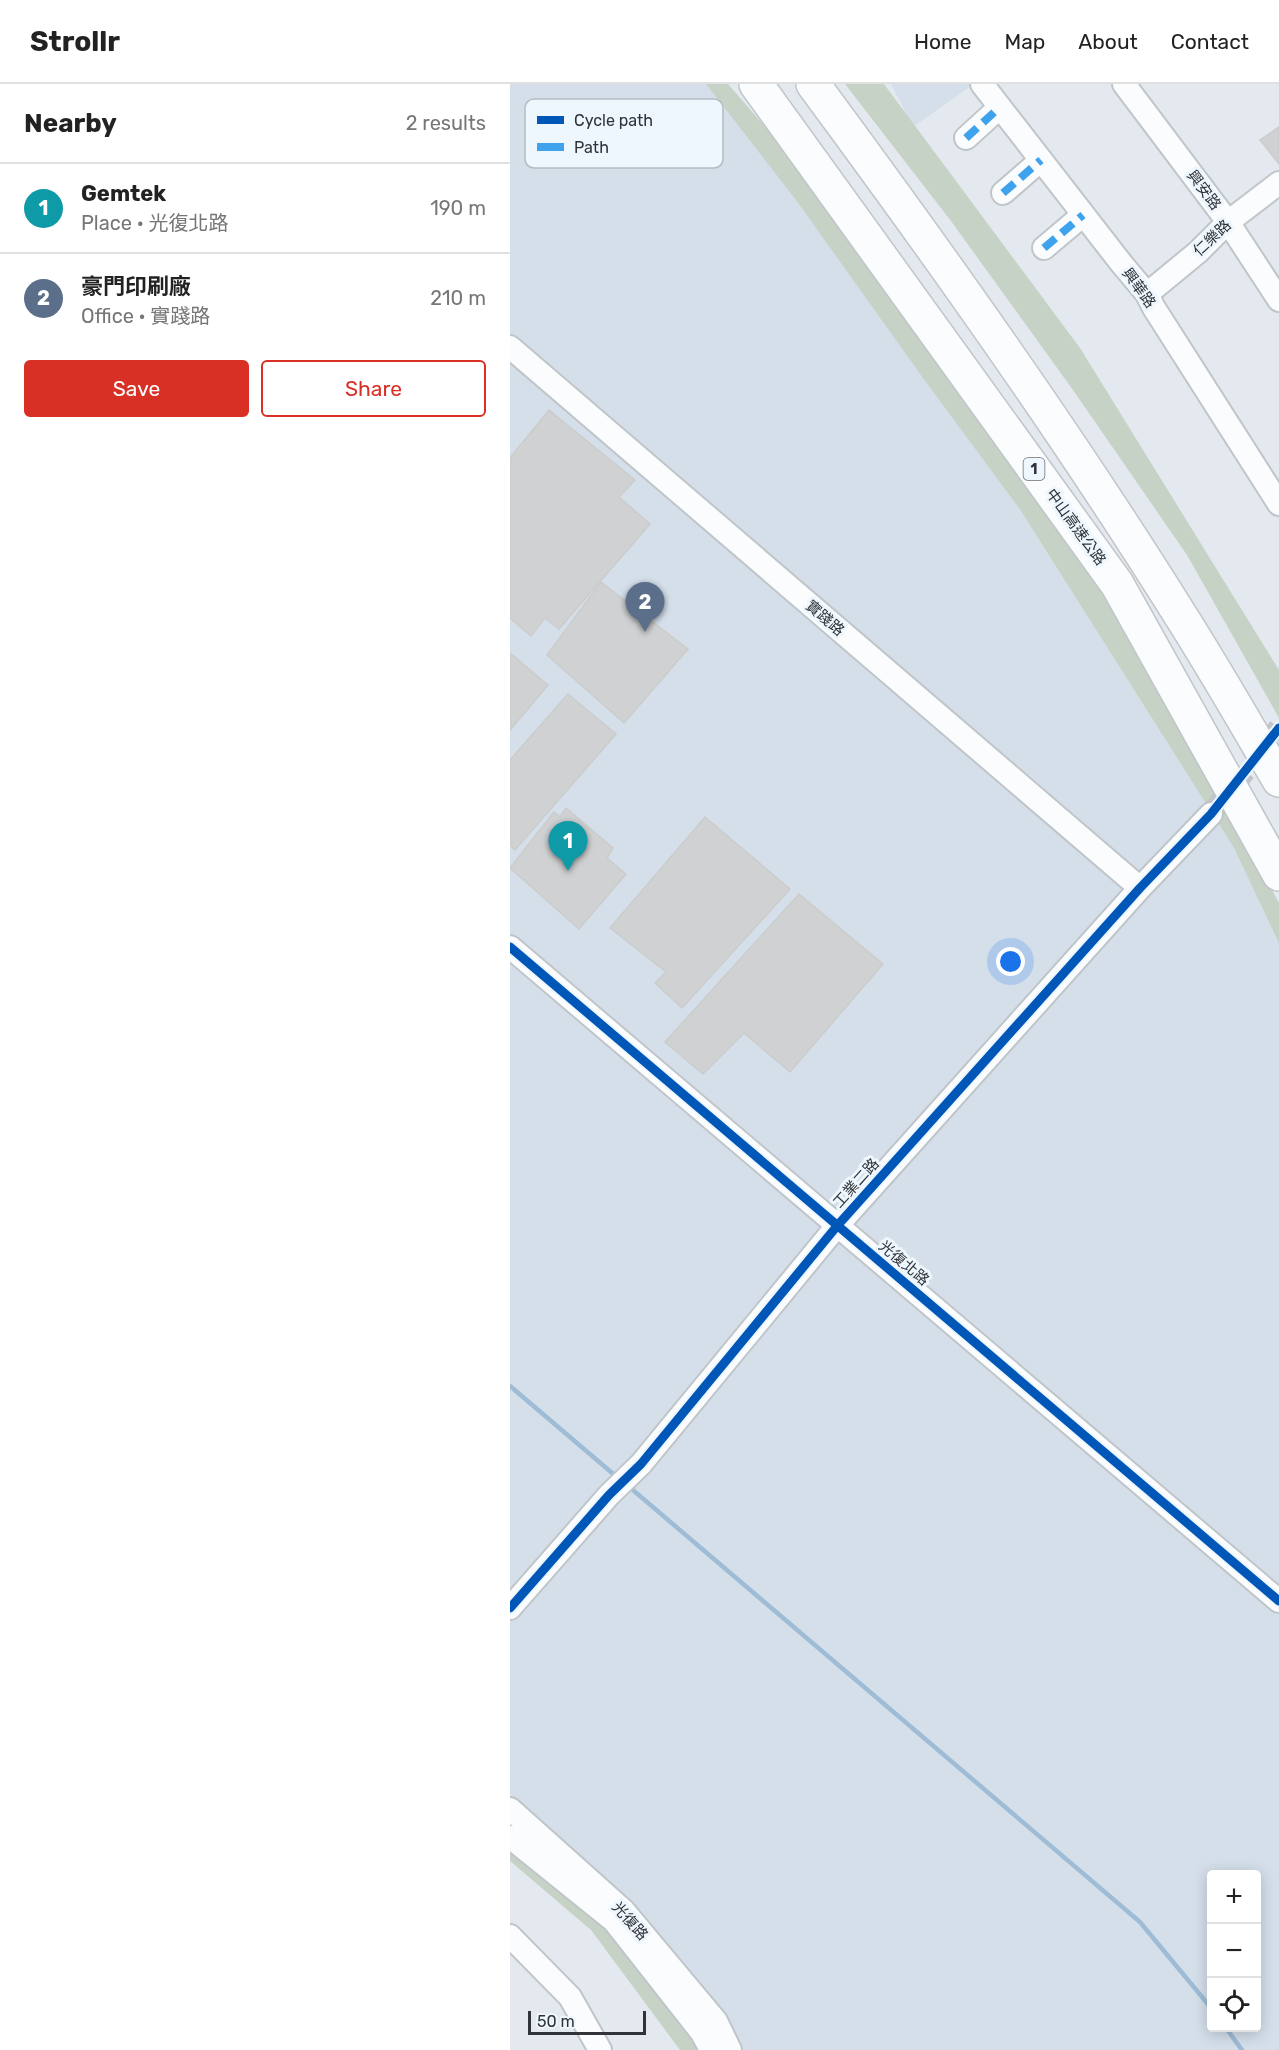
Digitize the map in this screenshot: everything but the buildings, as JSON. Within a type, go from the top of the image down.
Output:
[{"type":"highway","name":"中山高速公路","points":[[756,84],[1117,584],[1279,874]]},
{"type":"highway","points":[[813,84],[897,198],[1102,493],[1181,615],[1279,780]]},
{"type":"street","name":"興華路","points":[[982,84],[1147,294],[1279,504]]},
{"type":"street","name":"興安路","points":[[1124,84],[1228,222],[1279,300]]},
{"type":"street","points":[[966,138],[1000,107]]},
{"type":"street","points":[[1003,193],[1041,160]]},
{"type":"street","name":"仁樂路","points":[[1147,294],[1198,252],[1228,222],[1279,183]]},
{"type":"street","points":[[1044,248],[1083,215]]},
{"type":"street","name":"實踐路","points":[[510,348],[1140,888]]},
{"type":"street","name":"工業二路","points":[[510,1608],[609,1495],[641,1464],[837,1226],[1140,888],[1211,814]]},
{"type":"street","name":"光復北路","points":[[510,947],[1279,1601]]},
{"type":"street","name":"光復路","points":[[510,1809],[624,1911],[716,2020],[730,2050]]},
{"type":"street","name":"光復路","points":[[510,1837],[614,1921],[702,2032],[711,2050]]},
{"type":"street","points":[[510,1936],[570,1997],[600,2050]]},
{"type":"shaded area","points":[[510,84],[717,84],[826,203],[1234,848],[1279,941],[1279,2050],[719,2050],[615,1915],[510,1826]]},
{"type":"shaded area","points":[[891,84],[974,84],[913,127]]},
{"type":"green space","points":[[706,84],[728,84],[813,182],[1110,590],[1279,903],[1279,943],[1234,848],[1019,508],[796,200],[723,106],[723,99],[718,99]]},
{"type":"green space","points":[[845,84],[884,84],[1080,348],[1279,670],[1279,718],[1187,555],[1073,390],[951,221]]},
{"type":"green space","points":[[510,1840],[612,1922],[708,2050],[680,2050],[591,1930],[510,1861]]},
{"type":"waterway","points":[[510,1386],[618,1478]]},
{"type":"waterway","points":[[627,1485],[1140,1922],[1207,2003]]},
{"type":"waterway","points":[[1229,2032],[1242,2050]]},
{"type":"tunnel","points":[[1211,814],[1279,728]]},
{"type":"marked path","points":[[966,138],[1000,107]]},
{"type":"marked path","points":[[1003,193],[1041,160]]},
{"type":"marked path","points":[[1044,248],[1083,215]]},
{"type":"cycle path","points":[[510,1608],[609,1495],[641,1464],[837,1226],[1140,888],[1211,814],[1279,728]]},
{"type":"cycle path","points":[[510,947],[1279,1601]]},
{"type":"place","name":"豪門印刷廠","points":[[645,632]]},
{"type":"place","name":"Gemtek","points":[[568,871]]}]
